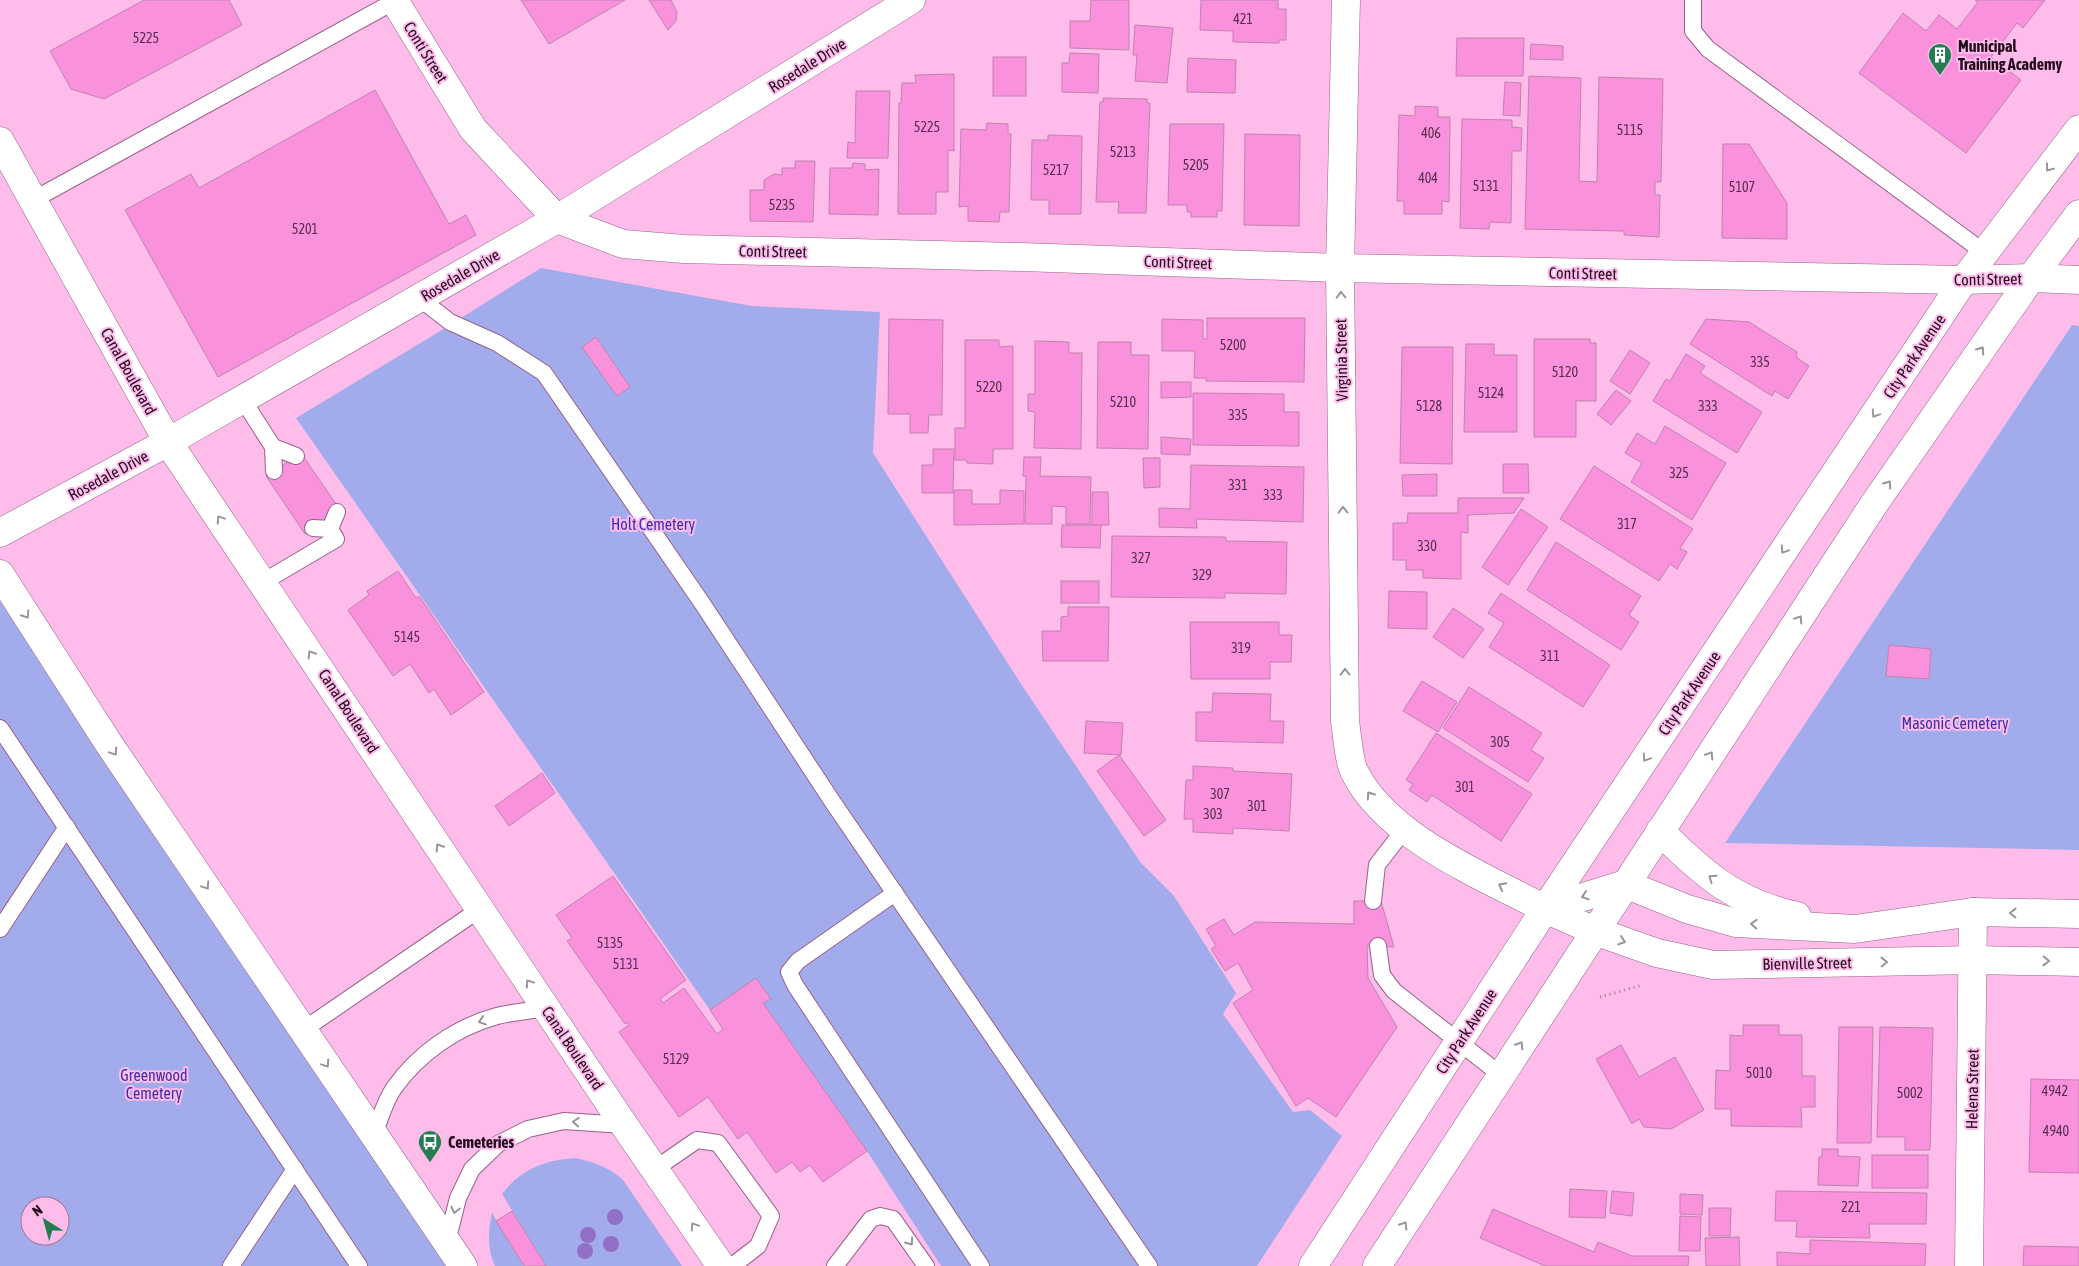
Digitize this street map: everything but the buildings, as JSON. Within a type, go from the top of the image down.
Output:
[{"type":"street","name":"Rosedale Drive","points":[[0,533],[243,400],[557,219],[911,0]]},
{"type":"street","name":"Virginia Street","points":[[1345,721],[1340,268],[1346,0]]},
{"type":"street","name":"Conti Street","points":[[394,1],[473,129],[557,219],[624,244],[684,249],[1022,257],[1340,268],[1964,280],[2031,278],[2079,280]]},
{"type":"street","name":"City Park Avenue","points":[[1313,1266],[1545,909],[1964,280],[2079,129]]},
{"type":"street","name":"Canal Boulevard","points":[[0,141],[168,442],[624,1125],[721,1266]]},
{"type":"street","points":[[1377,1266],[1872,507],[2031,278],[2079,214]]},
{"type":"street","points":[[0,574],[109,744],[463,1266]]},
{"type":"street","name":"Bienville Street","points":[[1345,721],[1354,772],[1377,805],[1404,830],[1437,852],[1545,909],[1595,931],[1657,952],[1713,965],[1974,960],[2079,962]]},
{"type":"street","name":"Bienville Street","points":[[1660,831],[1696,867],[1736,895],[1782,913],[1855,928]]},
{"type":"street","points":[[1545,909],[1625,884]]},
{"type":"street","name":"Bienville Street","points":[[1625,884],[1688,909],[1736,923],[1855,928],[1973,912],[2079,914]]},
{"type":"street","name":"Helena Street","points":[[1969,1266],[1974,960],[1973,912]]},
{"type":"lane","points":[[1693,0],[1694,31],[1708,49],[1985,253]]},
{"type":"lane","points":[[33,200],[394,1]]},
{"type":"lane","points":[[419,298],[450,322],[496,343],[544,373],[691,586],[832,801],[1150,1266]]},
{"type":"lane","points":[[243,400],[273,447],[274,471]]},
{"type":"lane","points":[[273,447],[296,456]]},
{"type":"lane","points":[[330,529],[337,512]]},
{"type":"lane","points":[[313,528],[330,529]]},
{"type":"lane","points":[[263,582],[336,539],[330,529]]},
{"type":"lane","points":[[0,728],[359,1266]]},
{"type":"lane","points":[[0,929],[67,827]]},
{"type":"lane","points":[[1373,901],[1377,866],[1404,830]]},
{"type":"lane","points":[[895,893],[798,961],[789,972],[795,985],[981,1266]]},
{"type":"lane","points":[[303,1030],[480,909]]},
{"type":"lane","points":[[1378,946],[1382,975],[1394,991],[1501,1075]]},
{"type":"lane","points":[[374,1134],[393,1089],[414,1064],[438,1045],[469,1025],[498,1015],[546,1008]]},
{"type":"lane","points":[[447,1242],[458,1198],[472,1169],[498,1144],[528,1129],[564,1121],[624,1125]]},
{"type":"lane","points":[[655,1169],[697,1140],[718,1143],[771,1216],[758,1246],[732,1266]]},
{"type":"lane","points":[[231,1266],[295,1169]]},
{"type":"lane","points":[[835,1266],[871,1219],[880,1216],[894,1219],[926,1266]]},
{"type":"green space","name":"Holt Cemetery","points":[[541,268],[752,306],[880,312],[873,453],[1021,684],[1141,863],[1174,896],[1236,993],[1223,1014],[1293,1112],[1310,1110],[1342,1136],[1257,1266],[941,1266],[867,1151],[763,1003],[770,998],[710,1010],[296,418]]},
{"type":"green space","name":"Masonic Cemetery","points":[[2072,325],[2079,326],[2079,850],[1725,843]]},
{"type":"green space","name":"Greenwood Cemetery","points":[[0,574],[463,1266],[0,1266]]},
{"type":"green space","points":[[575,1158],[601,1166],[623,1180],[682,1266],[546,1266],[502,1194],[517,1178],[534,1167],[554,1161]]},
{"type":"green space","points":[[492,1213],[524,1266],[495,1266],[492,1260],[489,1240]]},
{"type":"place","name":"Municipal Training Academy","points":[[1940,76]]},
{"type":"place","name":"Cemeteries","points":[[430,1163]]}]
